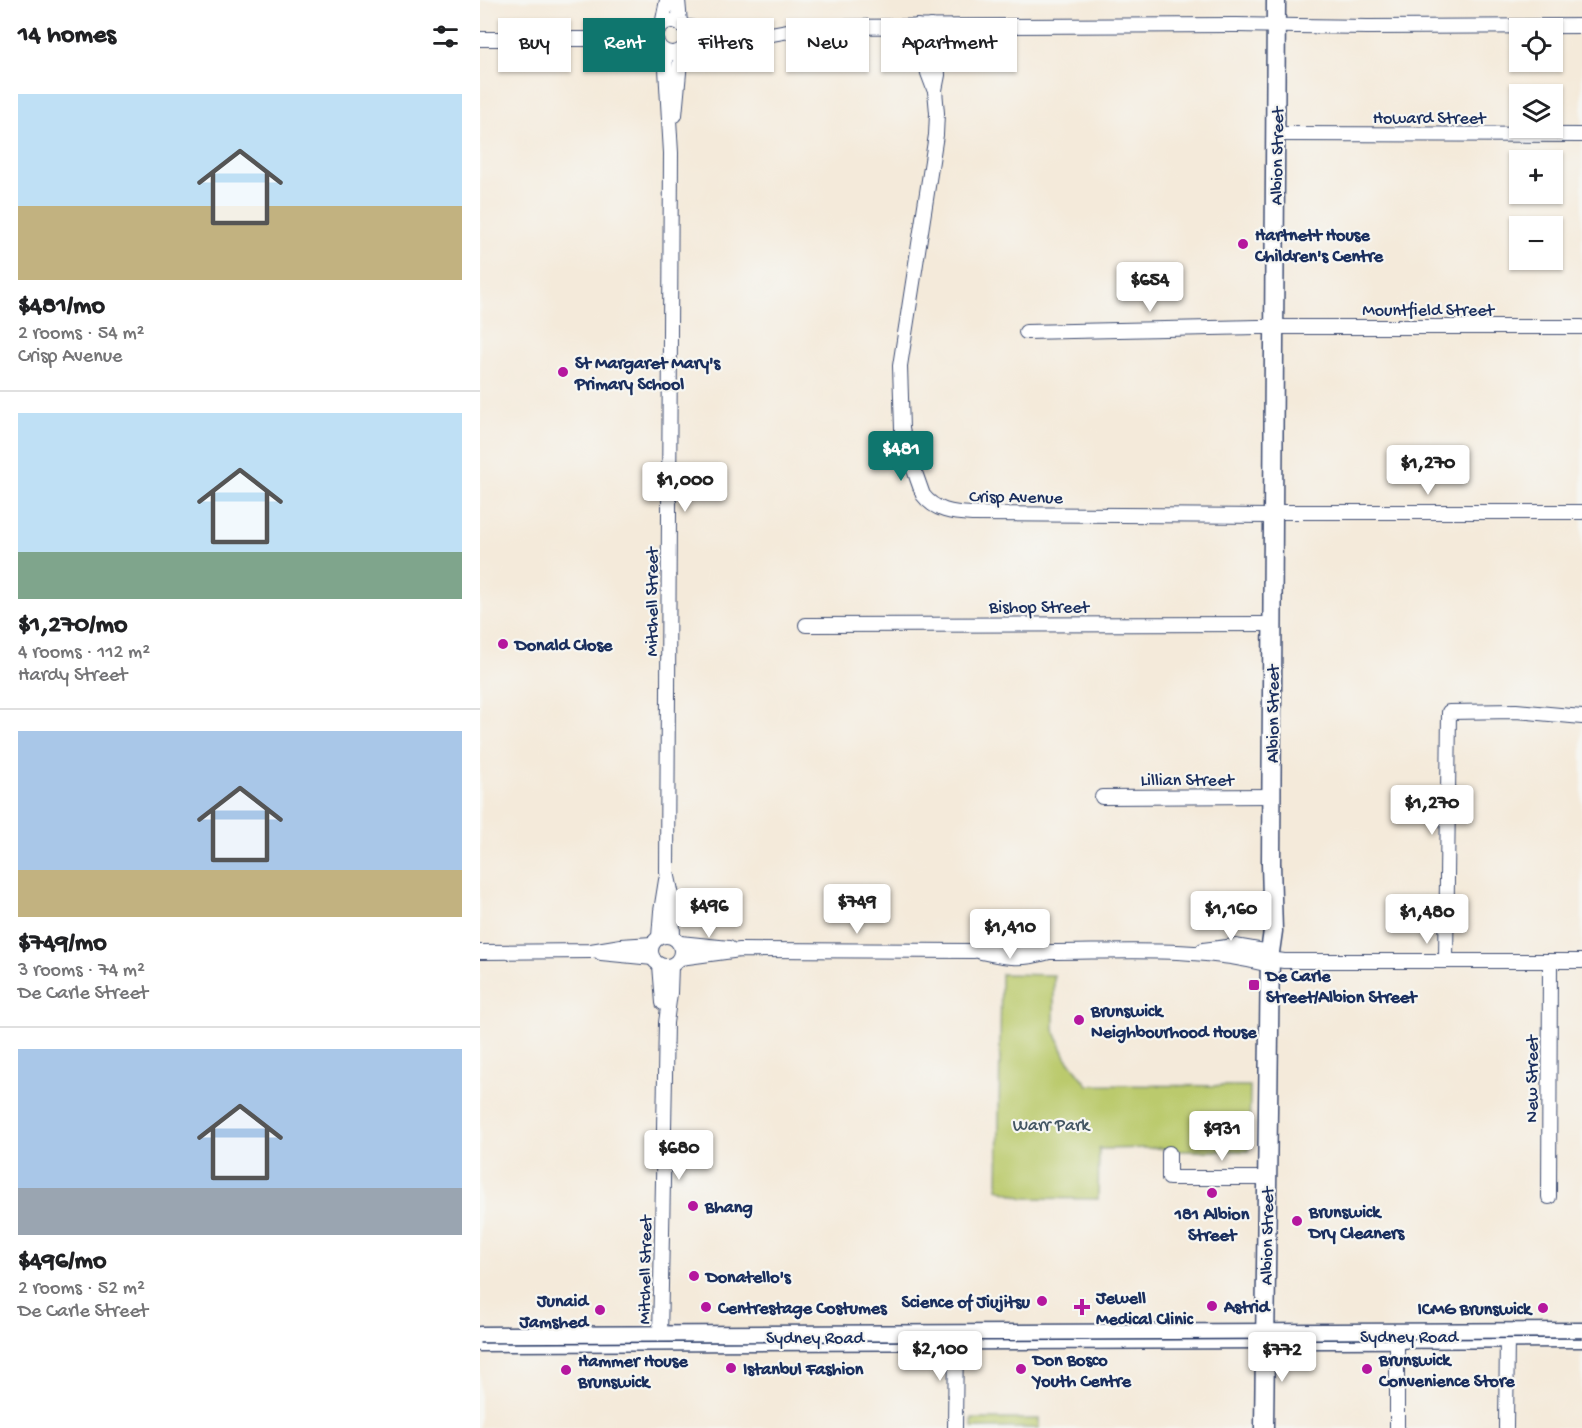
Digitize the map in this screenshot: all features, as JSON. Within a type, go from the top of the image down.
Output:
[{"type":"highway","name":"Sydney Road","points":[[480,1339],[1582,1335]]},
{"type":"street","points":[[662,18],[667,0]]},
{"type":"street","points":[[678,0],[681,18]]},
{"type":"street","name":"Albion Street","points":[[1264,1428],[1270,959],[1273,920],[1276,134],[1268,26],[1276,0]]},
{"type":"street","points":[[774,34],[811,27],[881,26]]},
{"type":"street","points":[[1017,27],[1582,27]]},
{"type":"street","points":[[480,39],[583,39]]},
{"type":"street","name":"Mitchell Street","points":[[660,1338],[666,1023],[670,993],[666,951],[672,896],[668,872],[671,153],[664,72]]},
{"type":"street","name":"Mitchell Street","points":[[671,153],[680,72]]},
{"type":"street","name":"Crisp Avenue","points":[[928,72],[935,90],[937,113],[934,158],[904,337],[900,415],[906,447],[915,476],[928,502],[947,511],[972,514],[1274,514]]},
{"type":"street","name":"Howard Street","points":[[1276,134],[1582,135]]},
{"type":"street","name":"Mountfield Street","points":[[1026,332],[1274,327],[1582,327]]},
{"type":"street","points":[[1274,514],[1582,512]]},
{"type":"street","name":"Bishop Street","points":[[806,625],[1273,624]]},
{"type":"street","points":[[1446,961],[1449,712],[1516,711],[1582,717]]},
{"type":"street","name":"Lillian Street","points":[[1102,797],[1272,796]]},
{"type":"street","points":[[480,952],[591,951],[621,946],[666,951],[973,951],[1016,944],[1049,951],[1186,952],[1234,946],[1270,959],[1284,961],[1582,961]]},
{"type":"street","name":"New Street","points":[[1548,1197],[1550,961]]},
{"type":"street","points":[[1169,1153],[1168,1178],[1267,1178]]},
{"type":"street","points":[[1506,1428],[1507,1335]]},
{"type":"street","points":[[1397,1336],[1397,1428]]},
{"type":"street","points":[[955,1428],[956,1337]]},
{"type":"green space","name":"Warr Park","points":[[1001,974],[1054,975],[1054,1030],[1066,1057],[1088,1085],[1250,1086],[1249,1151],[1099,1149],[1098,1199],[1024,1198],[998,1189]]},
{"type":"green space","points":[[972,1419],[1039,1419],[1039,1428],[972,1428]]},
{"type":"tram line","points":[[480,1343],[1582,1338]]},
{"type":"place","name":"Hartnett House Children's Centre","points":[[1243,244]]},
{"type":"place","name":"St Margaret Mary's Primary School","points":[[563,372]]},
{"type":"place","name":"Donald Close","points":[[503,644]]},
{"type":"place","name":"De Carle Street/Albion Street","points":[[1254,985]]},
{"type":"place","name":"Brunswick Neighbourhood House","points":[[1079,1020]]},
{"type":"place","name":"181 Albion Street","points":[[1212,1193]]},
{"type":"place","name":"Bhang","points":[[693,1206]]},
{"type":"place","name":"Brunswick Dry Cleaners","points":[[1297,1221]]},
{"type":"place","name":"Donatello's","points":[[694,1276]]},
{"type":"place","name":"Science of Jiujitsu","points":[[1042,1301]]},
{"type":"place","name":"Astrid","points":[[1212,1306]]},
{"type":"place","name":"Centrestage Costumes","points":[[706,1307]]},
{"type":"place","name":"Jewell Medical Clinic","points":[[1082,1307]]},
{"type":"place","name":"ICMG Brunswick","points":[[1543,1308]]},
{"type":"place","name":"Junaid Jamshed","points":[[600,1310]]},
{"type":"place","name":"Istanbul Fashion","points":[[731,1368]]},
{"type":"place","name":"Don Bosco Youth Centre","points":[[1021,1369]]},
{"type":"place","name":"Brunswick Convenience Store","points":[[1367,1369]]},
{"type":"place","name":"Hammer House Brunswick","points":[[566,1370]]}]
